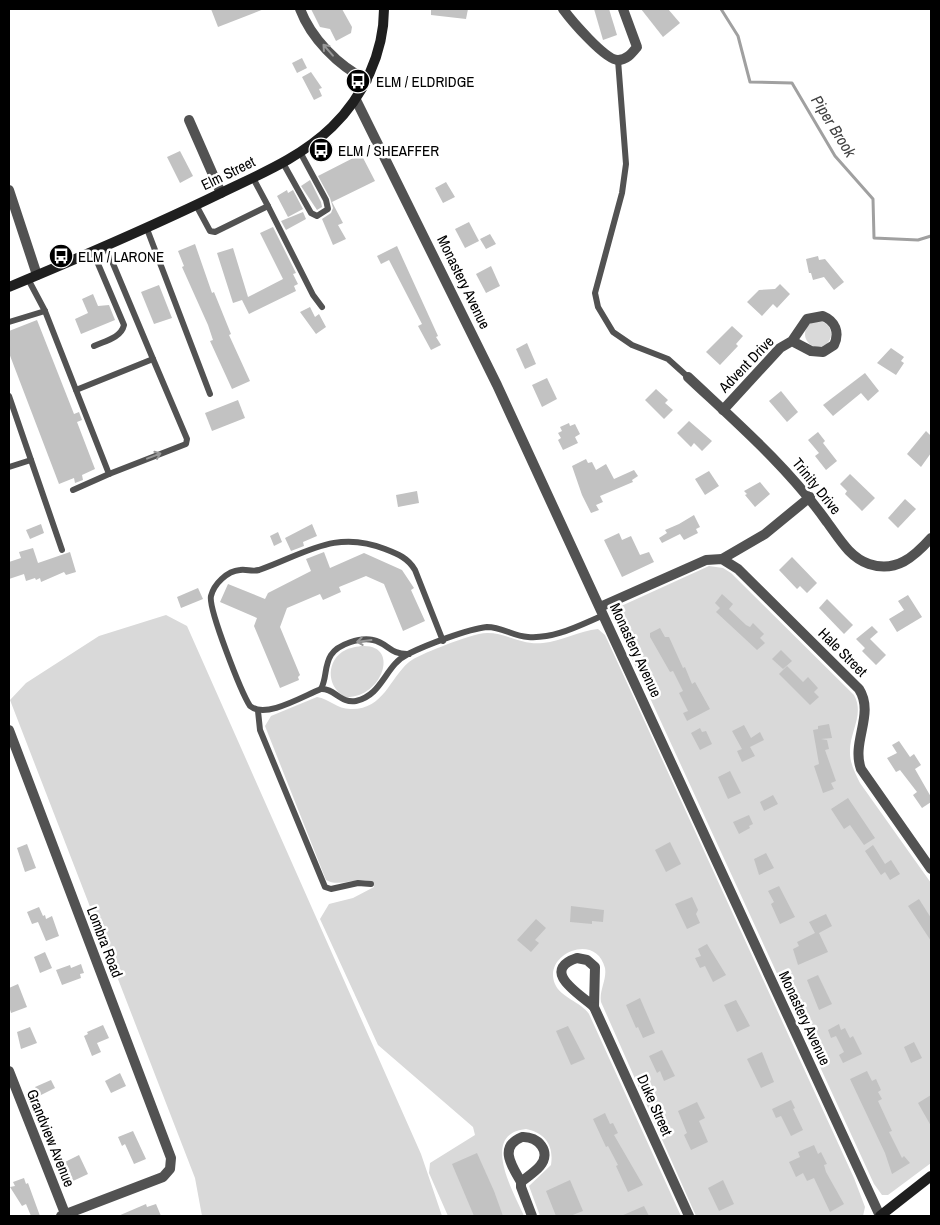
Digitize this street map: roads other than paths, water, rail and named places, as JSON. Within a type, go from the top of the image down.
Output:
[{"type":"main road","name":"Elm Street","points":[[9,287],[146,229],[254,178],[300,152],[331,128],[356,100],[367,80],[378,48],[384,9]]},
{"type":"main road","points":[[880,1216],[931,1176]]},
{"type":"street","points":[[300,9],[306,24],[336,60],[354,74],[367,80]]},
{"type":"street","points":[[563,9],[605,55],[618,60],[630,56],[637,47],[623,9]]},
{"type":"street","name":"Monastery Avenue","points":[[356,100],[484,355],[880,1216]]},
{"type":"street","points":[[189,120],[221,193]]},
{"type":"street","points":[[9,194],[32,277]]},
{"type":"street","name":"Advent Drive","points":[[723,410],[780,348],[792,341],[804,321],[815,315],[826,317],[836,329],[837,337],[834,345],[823,352],[810,351],[792,341]]},
{"type":"street","name":"Trinity Drive","points":[[688,377],[792,476],[853,555],[868,563],[884,566],[900,564],[912,558],[931,538]]},
{"type":"street","points":[[602,611],[698,563],[722,559],[765,534],[810,497]]},
{"type":"street","name":"Hale Street","points":[[722,559],[738,570],[859,689],[866,706],[857,754],[861,769],[931,869]]},
{"type":"street","name":"Lombra Road","points":[[9,730],[168,1148],[171,1165],[168,1173],[163,1177],[64,1216]]},
{"type":"street","name":"Duke Street","points":[[594,1007],[565,984],[562,973],[572,960],[582,958],[594,968],[594,1007],[689,1216]]},
{"type":"street","name":"Grandview Avenue","points":[[9,1072],[64,1216]]},
{"type":"street","points":[[521,1182],[520,1187],[532,1216]]},
{"type":"lane","points":[[618,60],[626,164],[622,193],[595,293],[598,307],[612,332],[668,359],[688,377]]},
{"type":"lane","points":[[283,163],[311,213],[317,216],[326,211],[328,209],[326,200],[300,152]]},
{"type":"lane","points":[[254,178],[313,295],[322,307]]},
{"type":"lane","points":[[196,205],[212,232],[268,206]]},
{"type":"lane","points":[[146,229],[210,394]]},
{"type":"lane","points":[[73,490],[186,444],[187,439],[106,247]]},
{"type":"lane","points":[[93,252],[124,325],[122,331],[117,336],[94,346]]},
{"type":"lane","points":[[32,277],[109,474]]},
{"type":"lane","points":[[9,322],[46,311]]},
{"type":"lane","points":[[76,390],[153,359]]},
{"type":"lane","points":[[9,396],[62,550]]},
{"type":"lane","points":[[9,467],[31,460]]},
{"type":"lane","points":[[443,641],[413,566],[398,554],[370,543],[351,540],[321,545],[259,570],[236,571],[217,583],[210,600],[246,700],[250,706],[258,711],[270,710],[321,689],[330,690],[348,701],[364,698],[378,688],[396,662],[409,654],[472,630],[486,628],[504,629],[527,637],[550,636],[602,611]]},
{"type":"lane","points":[[321,689],[330,657],[342,646],[370,639],[399,654],[409,654]]},
{"type":"lane","points":[[258,711],[260,730],[325,887],[331,889],[358,883],[371,884]]},
{"type":"waterway","name":"Piper Brook","points":[[721,9],[738,36],[750,82],[792,83],[835,156],[873,199],[874,238],[918,240],[931,236]]},
{"type":"place","name":"ELM / ELDRIDGE","points":[[358,81]]},
{"type":"place","name":"ELM / SHEAFFER","points":[[321,150]]},
{"type":"place","name":"ELM / LARONE","points":[[61,256]]}]
